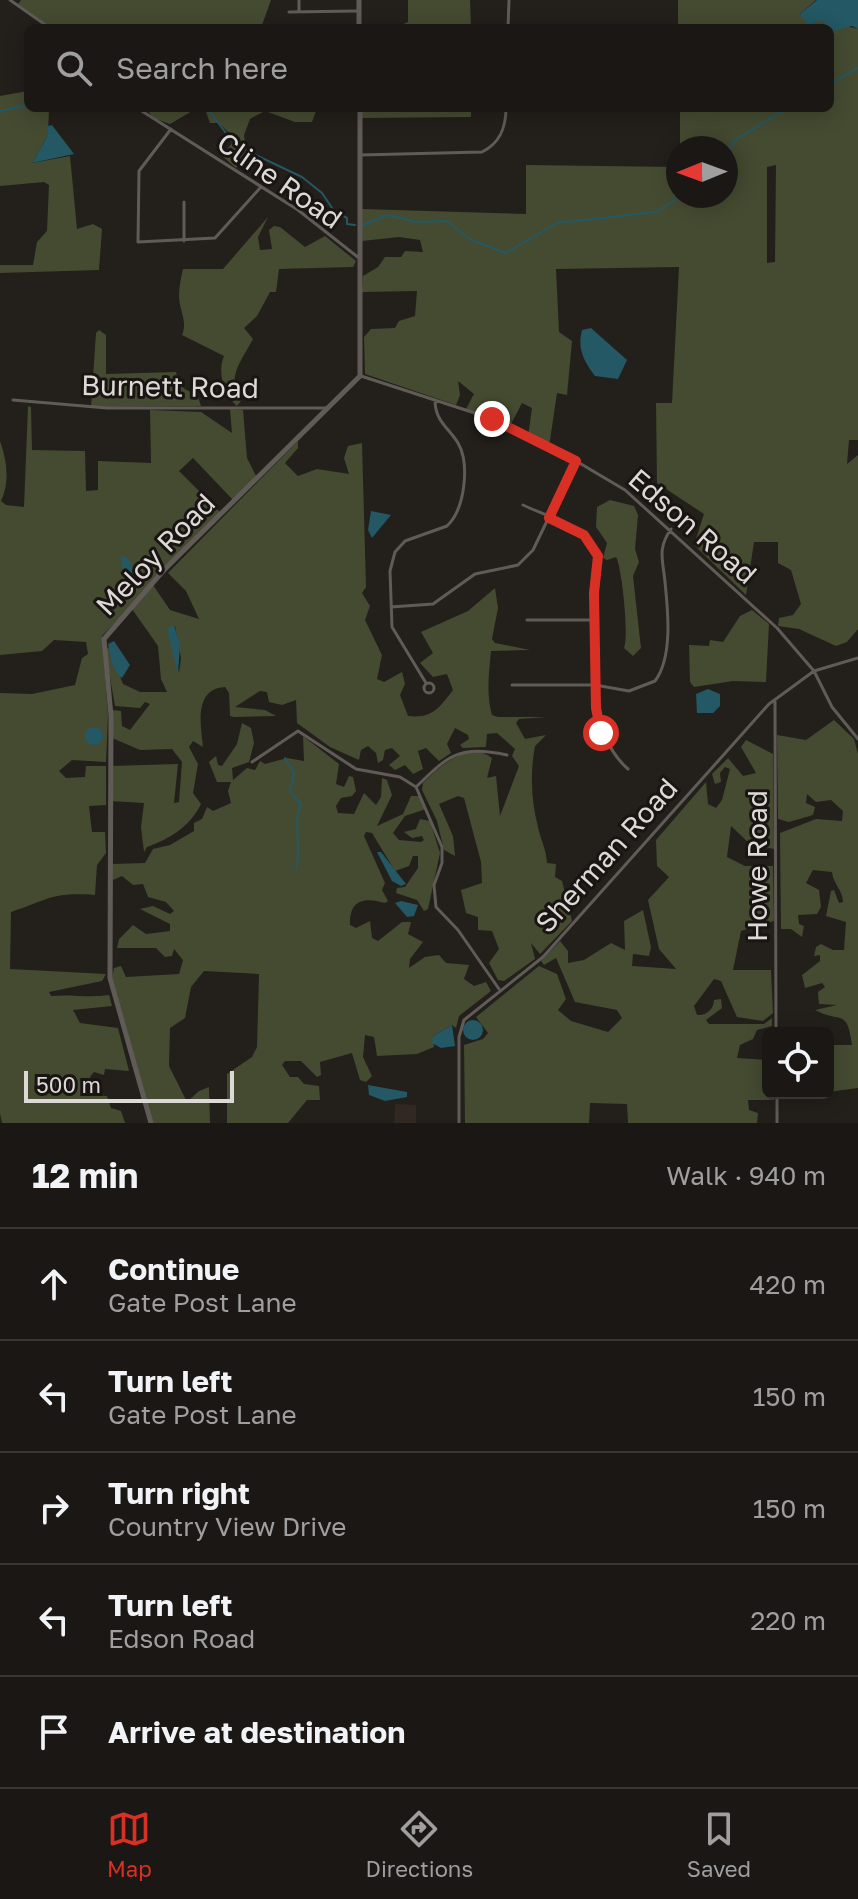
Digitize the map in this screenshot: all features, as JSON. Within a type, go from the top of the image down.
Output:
[{"type":"street","points":[[10,0],[44,24]]},
{"type":"street","points":[[299,0],[299,11]]},
{"type":"street","points":[[359,0],[359,24]]},
{"type":"street","points":[[508,24],[509,0]]},
{"type":"street","points":[[289,12],[359,11]]},
{"type":"street","name":"Cline Road","points":[[143,112],[298,210],[359,258]]},
{"type":"street","points":[[360,112],[360,376]]},
{"type":"street","points":[[360,155],[412,151],[466,155],[482,152],[493,145],[503,132],[506,112]]},
{"type":"street","points":[[171,129],[139,173],[137,240],[208,240],[220,235],[260,188]]},
{"type":"street","points":[[184,202],[184,241]]},
{"type":"street","name":"Edson Road","points":[[360,376],[436,398],[487,417],[576,461],[625,490],[671,528],[777,628],[814,671],[832,707],[858,739]]},
{"type":"street","name":"Meloy Road","points":[[151,1123],[109,970],[111,716],[104,639],[163,571],[360,376]]},
{"type":"street","points":[[426,683],[395,633],[390,571],[395,552],[411,538],[447,526],[462,502],[461,452],[438,419],[436,398]]},
{"type":"street","name":"Burnett Road","points":[[13,400],[114,408],[327,408]]},
{"type":"street","points":[[391,607],[430,605],[475,574],[518,565],[533,550],[576,461]]},
{"type":"street","points":[[523,505],[584,535],[595,548],[599,564],[594,620],[599,727],[609,749],[628,769]]},
{"type":"street","points":[[512,685],[595,685],[634,691],[651,684],[662,670],[666,657],[666,583],[660,557],[671,528]]},
{"type":"street","points":[[527,620],[594,620]]},
{"type":"street","name":"Sherman Road","points":[[459,1123],[462,1024],[499,989],[543,957],[775,700],[814,671],[858,658]]},
{"type":"street","name":"Howe Road","points":[[775,700],[776,1027]]},
{"type":"street","points":[[252,762],[298,731],[356,769],[400,777],[416,787],[442,847],[442,863],[434,885],[436,907],[458,930],[499,989]]},
{"type":"street","points":[[416,787],[441,763],[458,753],[478,750],[507,755]]},
{"type":"street","points":[[777,1099],[777,1123]]},
{"type":"shaded area","points":[[395,1104],[416,1105],[416,1123],[394,1123]]},
{"type":"green space","points":[[21,0],[271,0],[262,24],[46,24],[18,4]]},
{"type":"green space","points":[[408,0],[470,0],[471,24],[404,24],[408,22]]},
{"type":"green space","points":[[678,0],[816,0],[800,14],[858,29],[858,440],[849,440],[847,464],[858,455],[858,629],[847,642],[836,646],[799,629],[778,626],[779,618],[793,615],[801,604],[791,570],[778,563],[778,542],[754,542],[746,595],[694,545],[704,514],[657,483],[656,403],[672,403],[679,267],[556,269],[559,332],[572,341],[567,395],[557,393],[549,447],[528,437],[532,408],[522,403],[509,428],[466,409],[474,394],[458,381],[460,395],[456,405],[365,374],[364,337],[371,329],[395,328],[399,321],[415,316],[417,291],[362,292],[363,276],[378,267],[385,257],[401,257],[405,251],[423,252],[420,240],[399,237],[362,241],[362,209],[526,214],[526,165],[666,167],[666,208],[738,208],[738,136],[680,136],[680,112],[834,112],[834,24],[678,24]],"holes":[[[776,165],[775,262],[767,263],[767,167]]]},
{"type":"green space","points":[[24,92],[24,112],[49,112],[48,135],[32,163],[70,156],[77,229],[93,224],[102,229],[99,270],[0,273],[0,265],[33,265],[37,242],[47,231],[49,185],[44,182],[0,186],[0,96]]},
{"type":"green space","points":[[149,112],[191,112],[170,124],[153,118]]},
{"type":"green space","points":[[206,112],[263,112],[250,119],[244,135],[247,155],[236,168],[222,156],[235,139],[219,123],[210,123]]},
{"type":"green space","points":[[268,112],[316,112],[312,122],[295,122]]},
{"type":"green space","points":[[360,112],[471,112],[471,117],[360,118]]},
{"type":"green space","points":[[268,217],[258,237],[260,250],[272,249],[269,230],[274,226],[280,227],[305,247],[325,236],[356,261],[353,267],[279,269],[276,292],[270,292],[257,316],[244,328],[253,339],[235,377],[236,393],[241,401],[237,406],[228,396],[223,383],[221,369],[224,356],[182,335],[180,282],[183,269],[223,269]]},
{"type":"green space","points":[[99,330],[106,335],[106,374],[176,372],[182,387],[197,394],[201,406],[91,407],[96,333]]},
{"type":"green space","points":[[28,406],[31,407],[32,450],[85,451],[86,491],[98,490],[98,461],[151,463],[150,410],[201,412],[232,433],[230,409],[243,410],[247,458],[257,478],[234,501],[193,458],[179,471],[222,514],[102,636],[108,715],[106,762],[72,760],[59,771],[66,778],[85,777],[86,766],[106,766],[106,805],[89,806],[92,832],[105,832],[106,853],[97,865],[95,895],[59,896],[11,912],[10,969],[106,974],[102,981],[49,992],[51,996],[109,995],[112,1006],[73,1010],[80,1023],[118,1028],[129,1071],[105,1069],[104,1075],[94,1072],[90,1077],[94,1095],[107,1096],[111,1108],[121,1111],[125,1123],[2,1123],[0,1113],[0,693],[32,694],[75,685],[82,658],[88,654],[86,642],[54,640],[42,651],[0,655],[0,441],[6,471],[6,486],[1,501],[6,505],[24,507]]},
{"type":"green space","points":[[298,441],[298,448],[285,463],[298,476],[317,469],[349,474],[344,458],[348,446],[362,443],[366,587],[362,593],[370,606],[365,620],[382,655],[377,679],[384,682],[402,672],[405,684],[400,695],[408,716],[423,716],[434,711],[453,690],[447,674],[433,677],[420,663],[433,653],[421,632],[468,611],[495,588],[498,608],[492,639],[495,643],[530,650],[491,651],[488,683],[490,707],[492,715],[498,717],[547,717],[519,719],[516,723],[525,739],[546,735],[535,746],[532,776],[534,807],[547,863],[556,864],[555,877],[562,881],[572,921],[540,954],[531,943],[535,959],[504,981],[498,980],[489,963],[499,949],[492,931],[478,930],[478,917],[466,913],[461,890],[482,883],[481,862],[464,798],[458,796],[439,804],[453,836],[455,856],[444,850],[437,821],[422,790],[423,783],[455,757],[464,753],[483,753],[492,758],[487,778],[496,776],[500,816],[519,766],[512,756],[515,749],[497,733],[487,734],[486,747],[463,748],[460,745],[469,739],[468,735],[455,728],[447,744],[451,753],[439,761],[426,748],[418,751],[423,769],[413,774],[405,765],[395,770],[389,765],[400,756],[392,748],[385,750],[383,760],[378,763],[376,753],[368,746],[361,750],[359,760],[330,747],[297,723],[296,700],[282,705],[269,702],[267,692],[260,691],[235,707],[265,710],[276,716],[230,716],[229,693],[225,687],[208,694],[201,710],[203,747],[193,741],[189,747],[198,764],[193,793],[201,804],[185,826],[147,847],[144,852],[141,827],[144,803],[110,801],[110,766],[178,764],[174,803],[179,802],[182,762],[172,749],[140,750],[112,738],[113,710],[121,711],[122,726],[130,730],[150,704],[145,702],[140,708],[115,706],[105,649],[109,648],[123,684],[140,692],[167,692],[161,679],[158,646],[132,609],[153,585],[170,610],[199,619],[186,591],[168,573]],"holes":[[[175,626],[181,658],[179,673],[168,630]]]},
{"type":"green space","points":[[610,500],[634,506],[638,515],[635,549],[639,562],[633,576],[641,648],[633,656],[624,648],[625,617],[618,563],[616,557],[603,558],[607,543],[596,527],[597,507]]},
{"type":"green space","points":[[752,610],[769,624],[766,682],[733,681],[694,687],[690,682],[689,645],[709,646],[710,640],[723,642],[740,616]]},
{"type":"green space","points":[[834,720],[854,739],[858,754],[858,1088],[834,1091],[834,1045],[852,1045],[848,1025],[841,1018],[815,1010],[837,1005],[819,1004],[818,992],[825,987],[822,983],[805,988],[802,975],[820,961],[820,955],[814,956],[816,947],[821,944],[833,950],[844,950],[846,922],[826,916],[831,891],[834,890],[839,903],[843,902],[832,872],[813,870],[806,883],[819,890],[821,907],[817,914],[798,915],[799,924],[804,926],[802,937],[791,929],[781,929],[780,833],[816,819],[842,821],[843,811],[831,800],[816,802],[807,794],[806,803],[815,807],[813,815],[789,822],[778,819],[777,735],[806,740]]},
{"type":"green space","points":[[242,723],[251,728],[254,743],[249,762],[232,768],[233,780],[247,768],[255,770],[260,761],[265,764],[287,758],[304,761],[303,736],[339,764],[336,784],[344,787],[349,776],[353,777],[356,791],[352,796],[341,798],[336,806],[338,813],[354,814],[364,793],[376,805],[381,797],[382,778],[387,780],[392,795],[377,826],[403,814],[411,796],[420,796],[426,809],[405,816],[393,833],[399,840],[421,842],[424,840],[422,836],[412,838],[404,832],[416,829],[420,819],[430,821],[440,853],[428,909],[424,911],[417,900],[396,893],[397,888],[405,887],[418,868],[418,856],[413,856],[409,866],[395,871],[372,833],[366,832],[364,836],[385,883],[382,890],[388,901],[365,900],[355,905],[350,925],[356,928],[370,921],[372,938],[378,941],[402,922],[411,922],[408,934],[423,942],[410,959],[409,968],[425,957],[439,955],[446,963],[469,965],[464,979],[474,986],[486,982],[491,991],[459,1016],[456,1028],[452,1025],[433,1036],[434,1047],[417,1054],[377,1056],[374,1037],[365,1035],[363,1057],[372,1076],[366,1082],[360,1080],[352,1053],[320,1062],[321,1075],[317,1077],[301,1061],[285,1061],[282,1065],[290,1077],[298,1077],[304,1084],[319,1086],[320,1100],[307,1100],[288,1123],[227,1123],[227,1074],[252,1057],[257,1047],[259,974],[204,971],[191,987],[185,1018],[170,1028],[169,1066],[187,1102],[209,1087],[210,1123],[153,1123],[112,977],[114,968],[121,966],[126,977],[179,974],[183,960],[174,949],[172,956],[165,957],[156,948],[117,948],[119,939],[133,925],[146,934],[170,931],[170,924],[140,909],[153,906],[170,914],[174,911],[166,902],[148,897],[143,884],[133,885],[122,876],[113,880],[112,864],[145,863],[153,849],[170,845],[194,831],[194,823],[202,819],[207,807],[213,811],[231,803],[228,791],[231,782],[217,782],[209,762],[216,756],[218,765],[222,766],[237,744]]},
{"type":"green space","points":[[746,740],[773,754],[774,849],[750,844],[731,826],[727,857],[745,866],[773,866],[774,921],[741,931],[733,970],[771,970],[773,1013],[763,1021],[737,1017],[721,981],[714,979],[694,1006],[697,1015],[703,1014],[711,1009],[714,1000],[721,999],[722,1008],[706,1020],[709,1024],[764,1024],[772,1018],[772,1026],[762,1027],[753,1039],[740,1045],[737,1058],[762,1060],[762,1099],[774,1100],[748,1100],[749,1110],[758,1113],[757,1123],[628,1123],[627,1104],[590,1103],[589,1123],[465,1123],[464,1045],[483,1039],[488,1033],[476,1017],[539,966],[557,974],[566,999],[558,1010],[571,1021],[608,1032],[622,1018],[617,1010],[575,1002],[556,958],[544,965],[541,961],[560,941],[568,951],[568,963],[584,960],[611,943],[625,950],[624,921],[643,910],[651,947],[649,956],[633,954],[632,966],[676,969],[659,949],[648,900],[669,877],[657,866],[656,840],[706,782],[708,804],[716,808],[722,800],[730,769],[725,767],[720,773],[721,782],[715,784],[712,774],[728,758],[743,776],[756,773],[741,747]]},
{"type":"water","points":[[817,0],[858,0],[858,29],[852,26],[834,31],[834,24],[826,24],[821,20],[807,24],[800,14]]},
{"type":"water","points":[[52,125],[74,154],[32,163],[48,135],[48,126]]},
{"type":"water","points":[[591,328],[627,360],[618,379],[595,376],[585,360],[580,343],[582,330]]},
{"type":"water","points":[[371,511],[391,515],[372,538],[368,530]]},
{"type":"water","points":[[121,555],[129,559],[137,579],[122,567]]},
{"type":"water","points":[[174,625],[180,646],[178,674],[167,629]]},
{"type":"water","points":[[114,641],[130,665],[122,678],[114,668],[108,644]]},
{"type":"water","points":[[708,689],[720,694],[720,706],[713,713],[697,713],[696,694]]},
{"type":"water","points":[[94,727],[103,736],[94,745],[85,736]]},
{"type":"water","points":[[377,852],[381,852],[406,884],[401,886],[392,881]]},
{"type":"water","points":[[401,901],[418,905],[414,916],[407,917],[395,903]]},
{"type":"water","points":[[473,1020],[480,1023],[483,1030],[480,1037],[473,1040],[466,1037],[463,1030],[466,1023]]},
{"type":"water","points":[[452,1025],[455,1046],[441,1048],[432,1043],[433,1036]]},
{"type":"water","points":[[368,1085],[407,1092],[407,1097],[385,1101],[369,1095]]},
{"type":"waterway","points":[[834,81],[858,68]]},
{"type":"waterway","points":[[0,111],[24,106]]},
{"type":"waterway","points":[[210,112],[235,145],[302,177],[322,193],[334,211],[347,218],[347,224],[355,225]]},
{"type":"waterway","points":[[738,138],[780,112]]},
{"type":"waterway","points":[[363,225],[388,215],[416,222],[447,221],[471,240],[506,253],[557,223],[657,212],[666,206]]},
{"type":"waterway","points":[[285,758],[294,773],[290,792],[301,804],[297,820],[296,869]]},
{"type":"route","points":[[492,419],[576,461],[549,518],[584,535],[591,541],[598,556],[594,593],[596,708],[601,733]]}]
